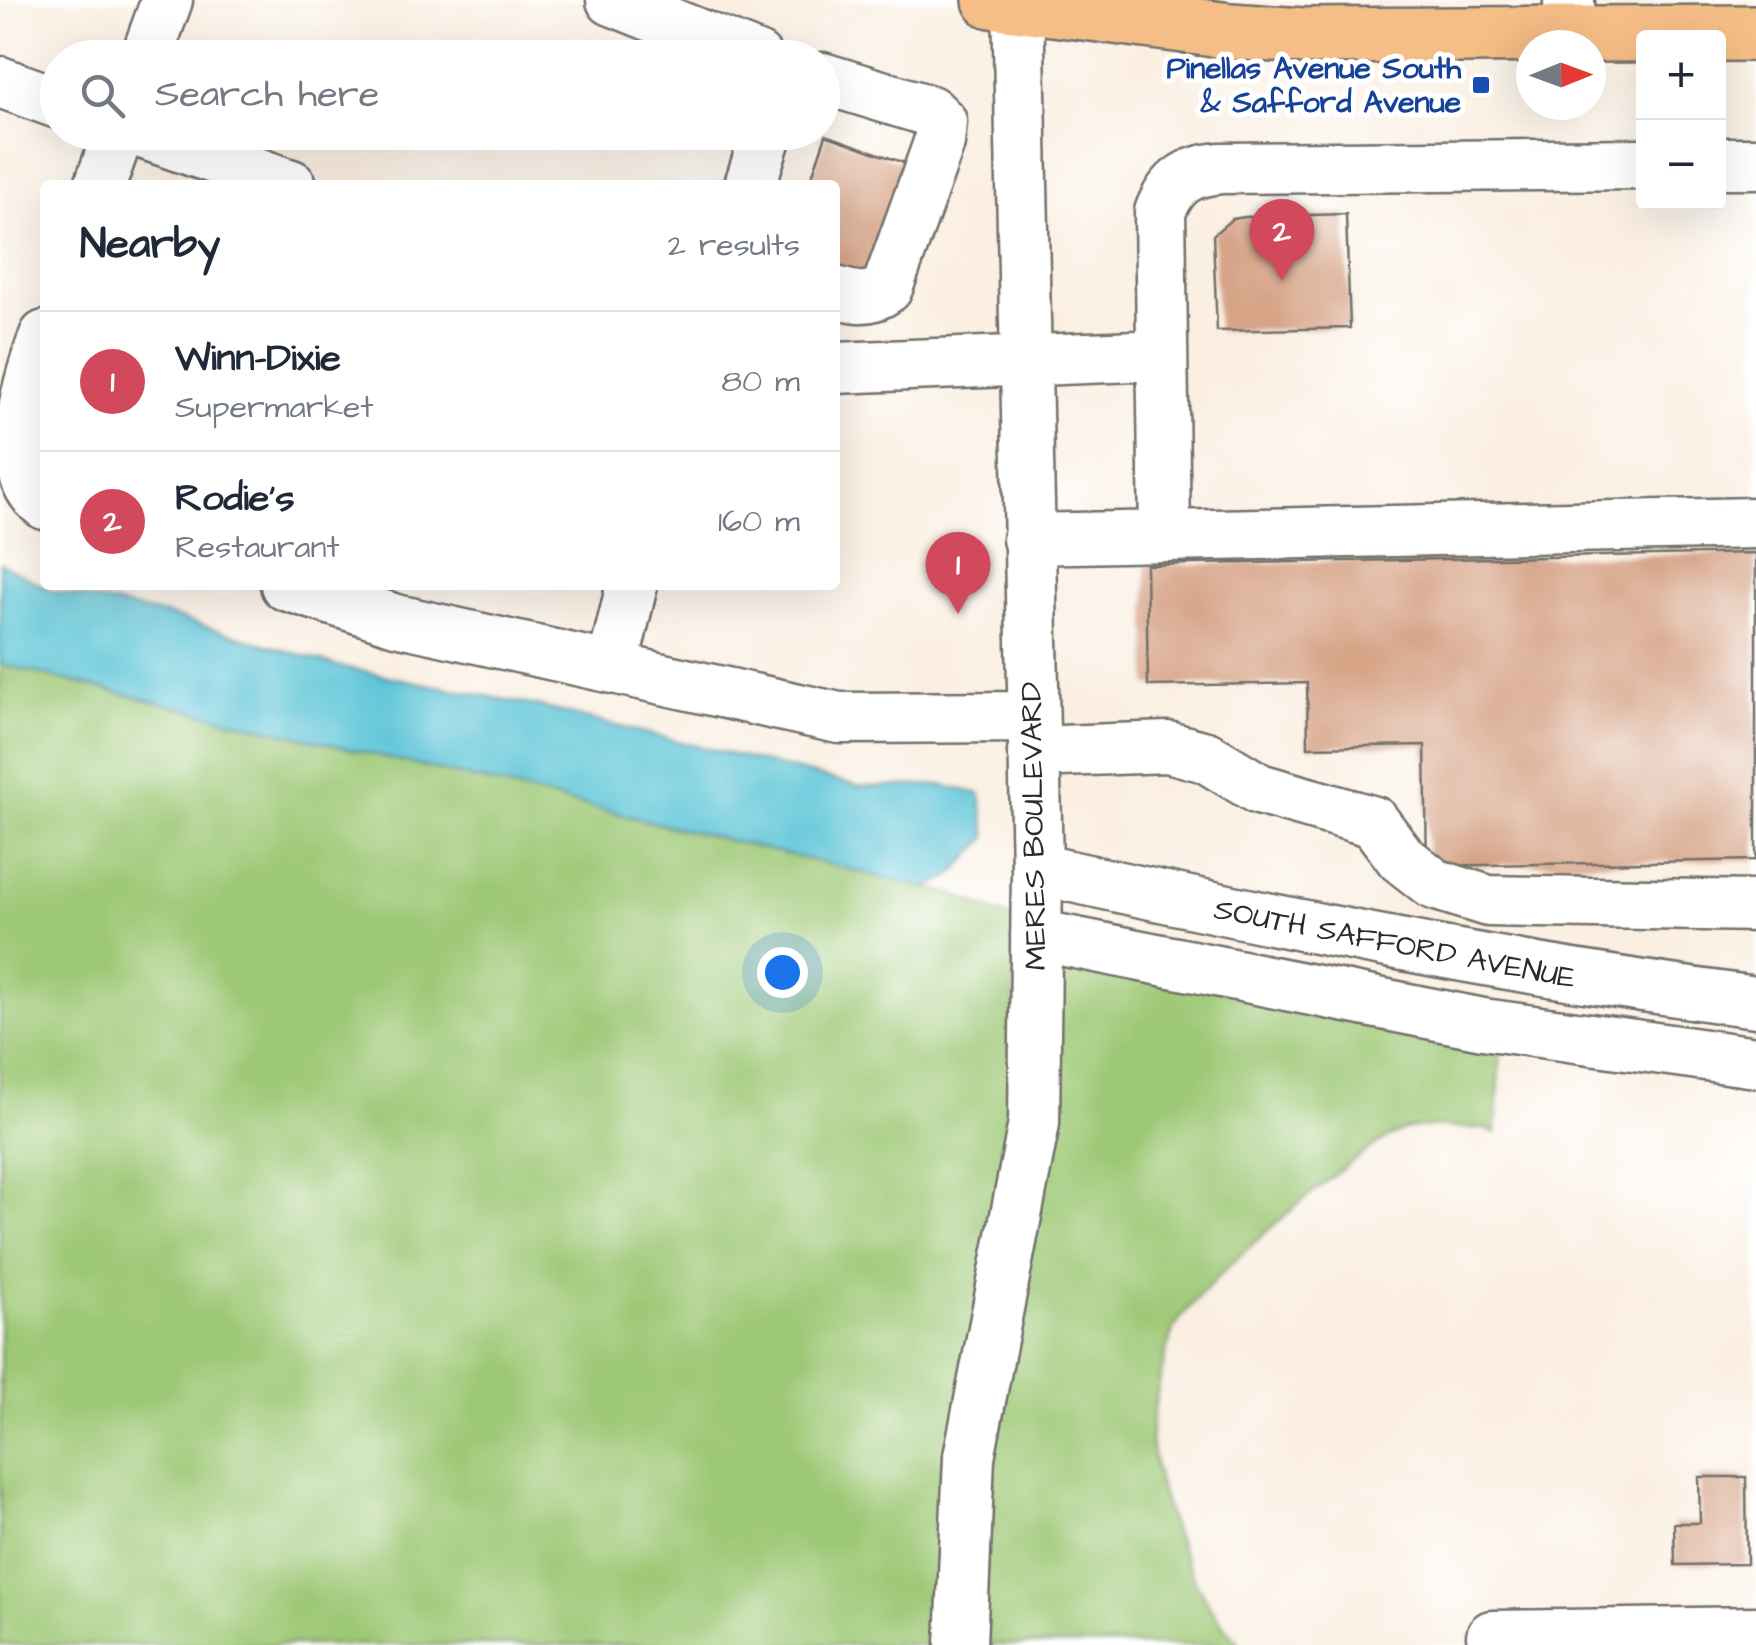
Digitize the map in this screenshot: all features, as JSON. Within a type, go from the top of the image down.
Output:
[{"type":"main road","points":[[1009,2],[1268,34],[1569,18],[1756,33]]},
{"type":"street","points":[[153,40],[167,0]]},
{"type":"street","points":[[612,0],[712,40]]},
{"type":"street","name":"MERES BOULEVARD","points":[[961,1645],[969,1456],[1034,1123],[1037,869],[1026,360],[1009,2]]},
{"type":"street","points":[[0,82],[40,96]]},
{"type":"street","points":[[840,84],[930,111],[941,122],[939,143],[887,288],[876,297],[854,298],[840,294]]},
{"type":"street","points":[[102,180],[113,150]]},
{"type":"street","points":[[191,150],[277,180]]},
{"type":"street","points":[[752,180],[761,150]]},
{"type":"street","points":[[1726,163],[1756,163]]},
{"type":"street","points":[[1165,534],[1160,212],[1170,187],[1195,170],[1636,164]]},
{"type":"street","points":[[40,350],[23,397],[14,449],[20,475],[40,498]]},
{"type":"street","points":[[840,368],[1161,354]]},
{"type":"street","points":[[1028,539],[1756,524]]},
{"type":"street","points":[[302,590],[396,620],[839,718],[1168,747],[1206,757],[1259,789],[1374,822],[1401,858],[1434,884],[1488,900],[1756,906]]},
{"type":"street","points":[[612,668],[631,590]]},
{"type":"street","name":"SOUTH SAFFORD AVENUE","points":[[1037,869],[1329,934],[1582,979],[1756,1002]]},
{"type":"street","name":"SOUTH SAFFORD AVENUE","points":[[1036,935],[1484,1024],[1756,1062]]},
{"type":"street","points":[[1492,1636],[1756,1632]]},
{"type":"green space","points":[[0,664],[952,894],[1015,920],[1013,1121],[940,1645],[0,1645]]},
{"type":"green space","points":[[1056,958],[1501,1045],[1496,1133],[1484,1128],[1420,1127],[1401,1131],[1379,1143],[1315,1190],[1244,1252],[1212,1282],[1174,1329],[1153,1418],[1155,1466],[1171,1522],[1194,1578],[1208,1604],[1241,1645],[982,1645],[989,1458]]},
{"type":"water","points":[[0,563],[40,584],[40,590],[171,616],[337,666],[537,706],[862,787],[942,785],[980,794],[987,838],[950,877],[926,888],[0,664]]},
{"type":"building","points":[[840,140],[907,164],[867,282],[840,273],[840,180],[811,180],[821,150],[840,150]]},
{"type":"building","points":[[1346,214],[1350,328],[1217,331],[1213,235],[1232,219]]},
{"type":"building","points":[[1756,553],[1756,860],[1427,866],[1425,745],[1308,747],[1307,683],[1148,686],[1146,565]]},
{"type":"building","points":[[1699,1477],[1746,1477],[1747,1564],[1675,1565],[1674,1523],[1700,1523]]},
{"type":"place","name":"Pinellas Avenue South & Safford Avenue","points":[[1481,85]]},
{"type":"place","name":"Rodie's","points":[[1282,281]]},
{"type":"place","name":"Winn-Dixie","points":[[958,614]]}]
